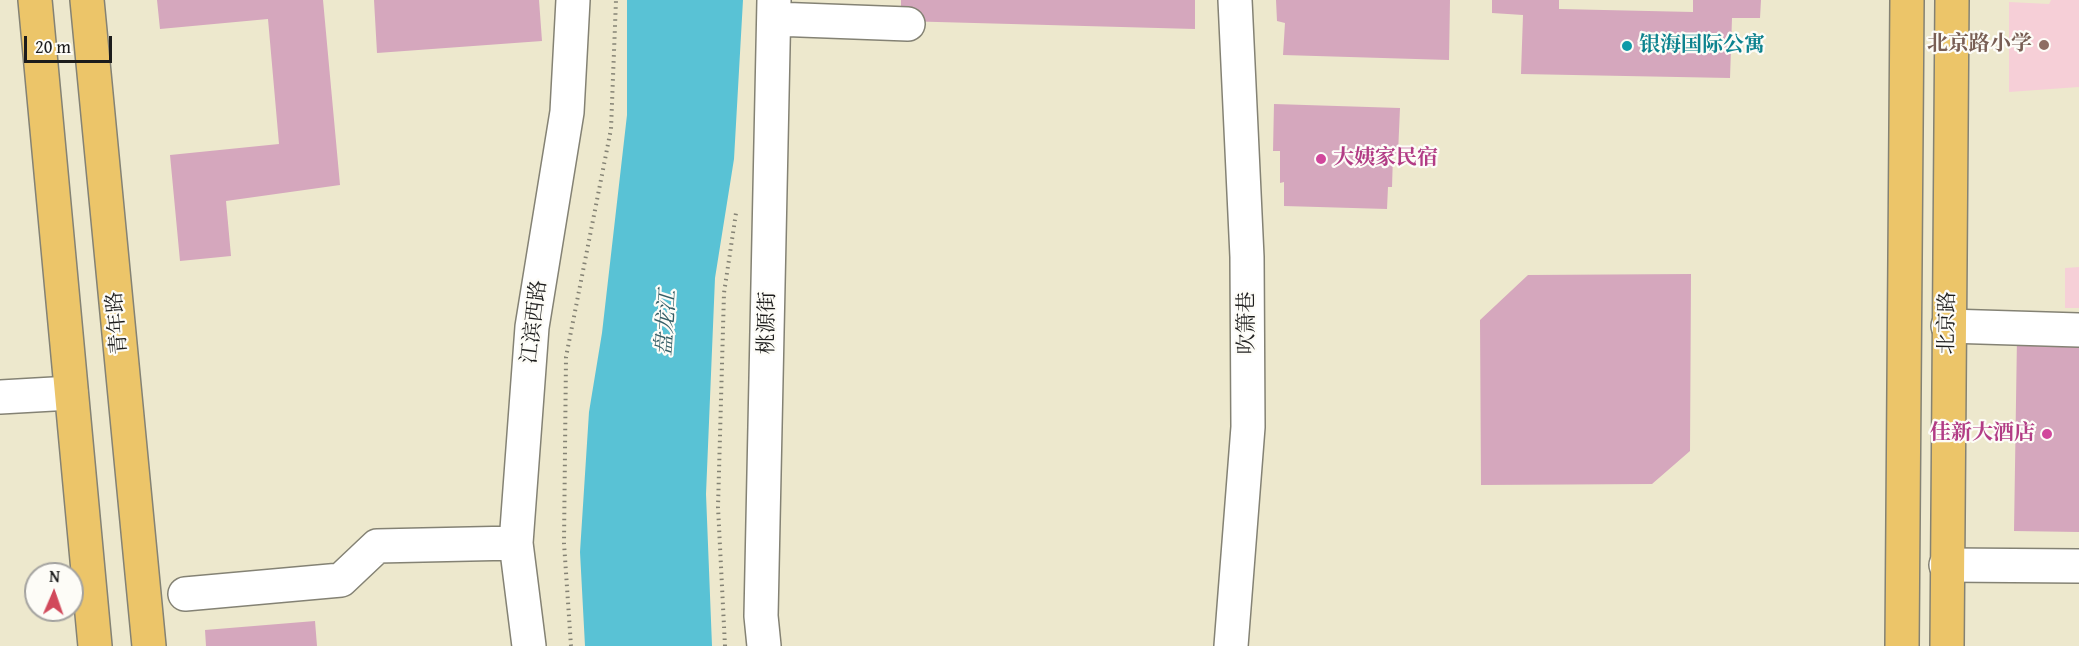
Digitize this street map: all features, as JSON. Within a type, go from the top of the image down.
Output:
[{"type":"main road","points":[[35,0],[95,646]]},
{"type":"main road","name":"青年路","points":[[87,0],[149,646]]},
{"type":"main road","name":"北京路","points":[[1902,646],[1906,0]]},
{"type":"main road","name":"北京路","points":[[1947,646],[1952,0]]},
{"type":"street","name":"江滨西路","points":[[529,646],[516,543],[532,327],[567,112],[573,0]]},
{"type":"street","name":"吹箫巷","points":[[1231,646],[1248,428],[1247,256],[1235,0]]},
{"type":"street","points":[[774,9],[908,24]]},
{"type":"street","name":"桃源街","points":[[764,646],[762,604],[774,9]]},
{"type":"street","points":[[1948,326],[2079,330]]},
{"type":"street","points":[[0,397],[71,393]]},
{"type":"street","points":[[185,594],[341,580],[377,546],[516,543]]},
{"type":"street","points":[[1946,565],[2079,566]]},
{"type":"path","points":[[571,646],[564,543],[566,357],[611,129],[616,0]]},
{"type":"path","points":[[725,646],[718,495],[724,293],[737,203]]},
{"type":"shaded area","name":"北京路小学","points":[[2051,0],[2079,0],[2079,87],[2009,92],[2009,2],[2049,4]]},
{"type":"shaded area","points":[[2079,267],[2079,308],[2065,308],[2065,268]]},
{"type":"water","name":"盘龙江","points":[[627,0],[743,0],[734,159],[715,278],[706,494],[712,646],[585,646],[580,552],[589,412],[602,333],[627,115]]},
{"type":"building","points":[[157,0],[323,0],[340,185],[226,201],[231,256],[180,261],[170,155],[279,144],[268,19],[160,29]]},
{"type":"building","points":[[374,0],[539,0],[542,41],[377,53]]},
{"type":"building","points":[[901,0],[1195,0],[1195,29],[901,21]]},
{"type":"building","points":[[1276,0],[1450,0],[1449,60],[1283,55],[1285,23],[1277,21]]},
{"type":"building","name":"银海国际公寓","points":[[1492,0],[1559,0],[1559,9],[1693,12],[1693,0],[1761,0],[1760,18],[1732,18],[1730,78],[1521,74],[1523,15],[1492,13]]},
{"type":"building","points":[[1274,104],[1400,108],[1398,154],[1393,155],[1392,187],[1388,187],[1387,209],[1284,206],[1284,182],[1280,183],[1280,151],[1273,151]]},
{"type":"building","points":[[1691,274],[1690,451],[1652,484],[1481,485],[1480,320],[1528,275]]},
{"type":"building","name":"佳新大酒店","points":[[2017,337],[2079,338],[2079,532],[2014,531]]},
{"type":"building","points":[[315,621],[317,646],[206,646],[205,630]]},
{"type":"place","name":"北京路小学","points":[[2044,45]]},
{"type":"place","name":"银海国际公寓","points":[[1627,46]]},
{"type":"place","name":"大姨家民宿","points":[[1321,159]]},
{"type":"place","name":"佳新大酒店","points":[[2047,434]]}]
